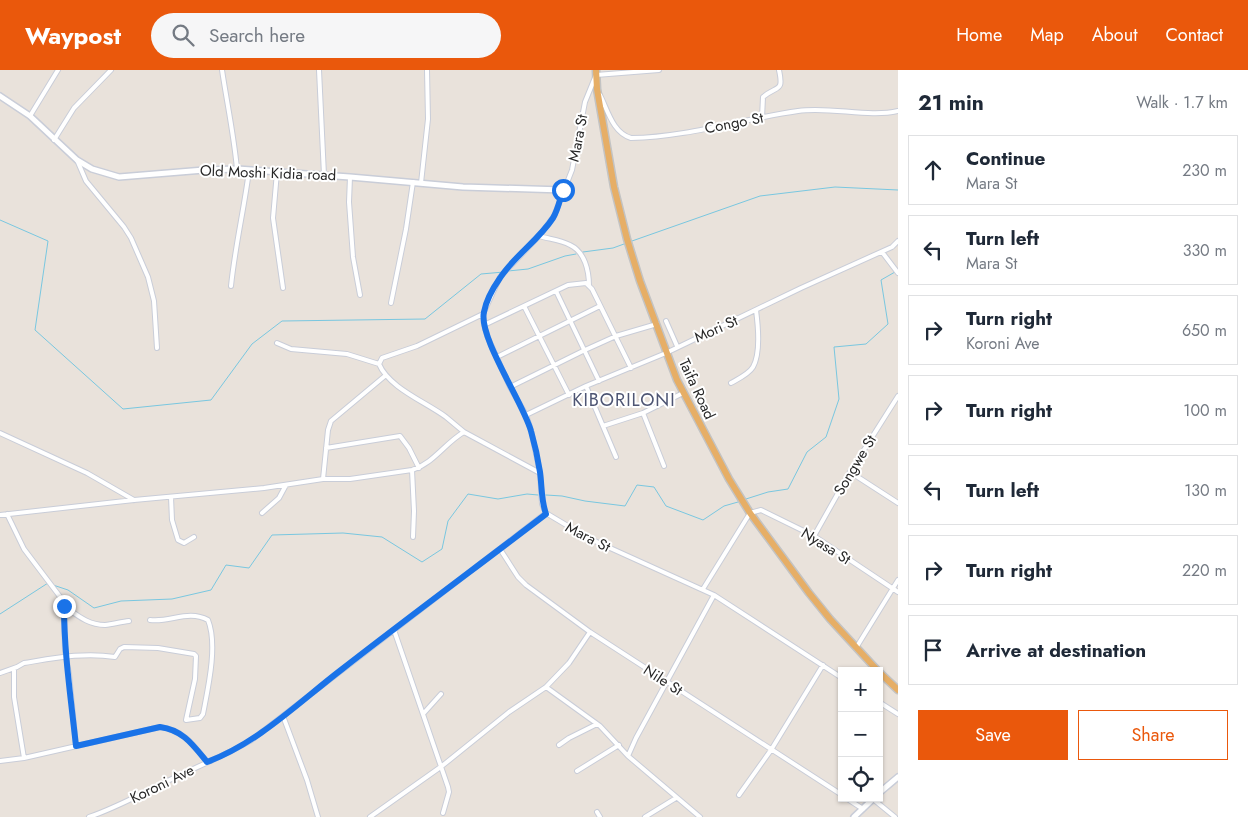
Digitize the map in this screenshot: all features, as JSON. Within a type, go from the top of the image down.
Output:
[{"type":"highway","name":"Taifa Road","points":[[598,73],[597,89],[614,187],[627,239],[640,281],[683,392],[729,480],[750,513],[809,593],[856,648],[875,667]]},
{"type":"highway","name":"Taifa Road","points":[[883,675],[898,690]]},
{"type":"street","points":[[30,116],[58,70]]},
{"type":"street","points":[[54,140],[74,108],[110,70]]},
{"type":"street","points":[[222,70],[226,101],[234,136],[237,170]]},
{"type":"street","points":[[319,70],[324,175]]},
{"type":"street","points":[[421,183],[428,120],[426,70]]},
{"type":"street","name":"Mara St","points":[[603,70],[598,73],[585,102],[572,170],[554,216],[539,236],[506,270],[496,284],[483,314],[484,324],[497,357],[510,387],[526,415],[531,430],[540,473],[542,504],[546,514],[588,538],[714,595],[838,675]]},
{"type":"street","points":[[598,73],[659,70]]},
{"type":"street","points":[[762,118],[763,97],[780,88],[779,70]]},
{"type":"street","name":"Congo St","points":[[597,89],[616,128],[624,136],[631,138],[703,130],[800,111],[829,109],[870,112],[898,111]]},
{"type":"street","name":"Old Moshi Kidia road","points":[[0,96],[30,116],[77,160],[92,169],[119,177],[204,170],[237,170],[324,175],[472,188],[563,190]]},
{"type":"street","points":[[77,160],[86,181],[124,227],[148,277],[154,301],[157,348]]},
{"type":"street","points":[[231,286],[249,171]]},
{"type":"street","points":[[277,172],[273,218],[283,288]]},
{"type":"street","points":[[350,177],[353,257],[360,295]]},
{"type":"street","points":[[391,303],[406,229],[413,182]]},
{"type":"street","points":[[539,236],[574,247],[586,264],[589,286],[631,368]]},
{"type":"street","name":"Mori St","points":[[526,415],[882,252],[898,242]]},
{"type":"street","points":[[882,252],[896,271]]},
{"type":"street","points":[[484,324],[577,283],[586,283],[589,286]]},
{"type":"street","points":[[556,291],[599,380]]},
{"type":"street","points":[[524,306],[569,395]]},
{"type":"street","points":[[497,357],[600,306]]},
{"type":"street","points":[[731,383],[749,372],[754,366],[758,327],[756,310]]},
{"type":"street","points":[[379,364],[382,358],[417,346],[483,314]]},
{"type":"street","points":[[666,321],[677,346]]},
{"type":"street","points":[[510,387],[616,336],[657,324]]},
{"type":"street","points":[[277,343],[292,349],[347,354],[379,364],[386,375],[404,390],[447,418],[464,432],[540,473]]},
{"type":"street","points":[[323,480],[328,430],[331,421],[386,375]]},
{"type":"street","points":[[586,386],[616,457]]},
{"type":"street","points":[[603,426],[643,413],[683,392]]},
{"type":"street","name":"Songwe St","points":[[814,536],[850,472],[897,398]]},
{"type":"street","points":[[643,413],[664,466]]},
{"type":"street","points":[[0,515],[323,480],[350,479],[412,470],[419,468],[437,455],[464,432]]},
{"type":"street","points":[[0,433],[87,474],[134,500]]},
{"type":"street","points":[[326,448],[400,436],[410,448],[419,468]]},
{"type":"street","points":[[412,470],[413,537]]},
{"type":"street","points":[[850,472],[898,503]]},
{"type":"street","points":[[262,513],[279,498],[286,485]]},
{"type":"street","points":[[171,497],[172,520],[178,540],[184,543],[194,536]]},
{"type":"street","name":"Nyasa St","points":[[750,513],[761,510],[768,512],[814,536],[898,592]]},
{"type":"street","points":[[703,589],[750,513]]},
{"type":"street","points":[[7,514],[24,549],[64,606],[66,657],[76,746]]},
{"type":"street","name":"Koroni Ave","points":[[89,817],[122,804],[207,762],[224,756],[241,746],[283,716],[546,514]]},
{"type":"street","name":"Nile St","points":[[500,549],[518,577],[526,585],[590,632],[838,792]]},
{"type":"street","points":[[856,648],[898,580]]},
{"type":"street","points":[[628,756],[714,595]]},
{"type":"street","points":[[64,606],[86,622],[106,625],[129,622]]},
{"type":"street","points":[[0,673],[24,663],[66,657],[92,654],[115,657],[122,647],[128,646],[158,648],[195,654],[195,680],[186,720],[200,718],[203,714],[212,662],[208,620],[188,615],[160,621],[150,620]]},
{"type":"street","points":[[394,630],[442,766],[449,792],[443,813]]},
{"type":"street","points":[[370,817],[442,766],[508,712],[546,687],[569,663],[590,632]]},
{"type":"street","points":[[739,795],[771,750],[823,665]]},
{"type":"street","points":[[14,668],[14,697],[24,758]]},
{"type":"street","points":[[546,687],[597,724],[628,756],[700,817]]},
{"type":"street","points":[[423,714],[441,694]]},
{"type":"street","points":[[883,705],[898,714]]},
{"type":"street","points":[[283,716],[307,780],[318,817]]},
{"type":"street","points":[[560,745],[569,738],[597,724]]},
{"type":"street","points":[[0,761],[24,758],[160,727],[172,728],[180,733],[207,762]]},
{"type":"street","points":[[577,770],[618,745]]},
{"type":"street","points":[[883,790],[898,777]]},
{"type":"street","points":[[645,817],[676,798]]},
{"type":"street","points":[[852,802],[863,809]]},
{"type":"street","points":[[854,817],[871,802]]},
{"type":"street","points":[[878,802],[895,817]]},
{"type":"street","points":[[597,812],[600,817]]},
{"type":"waterway","points":[[632,241],[760,196],[835,187],[898,190]]},
{"type":"waterway","points":[[0,220],[48,241],[35,330],[123,409],[211,400],[252,344],[282,321],[425,319],[481,274],[504,272]]},
{"type":"waterway","points":[[583,252],[613,248],[624,244]]},
{"type":"waterway","points":[[508,271],[528,269],[576,254]]},
{"type":"waterway","points":[[746,499],[768,492],[788,489],[807,452],[826,437],[839,399],[834,347],[866,344],[888,324],[881,280],[895,272]]},
{"type":"waterway","points":[[546,495],[625,506],[637,485],[654,487],[666,506],[703,520],[724,506],[738,502]]},
{"type":"waterway","points":[[53,585],[68,590],[94,608],[121,601],[172,599],[211,590],[226,565],[249,568],[272,535],[343,533],[382,537],[422,562],[442,549],[448,521],[468,494],[498,499],[527,494],[538,495]]},
{"type":"waterway","points":[[0,614],[48,583]]},
{"type":"district","name":"KIBORILONI","points":[[624,400]]},
{"type":"route","points":[[64,606],[65,651],[76,746],[147,729],[172,728],[189,741],[207,762],[224,756],[271,726],[342,669],[546,514],[542,504],[540,473],[531,430],[526,415],[510,387],[488,338],[483,314],[500,278],[539,236],[554,216],[563,190]]}]
